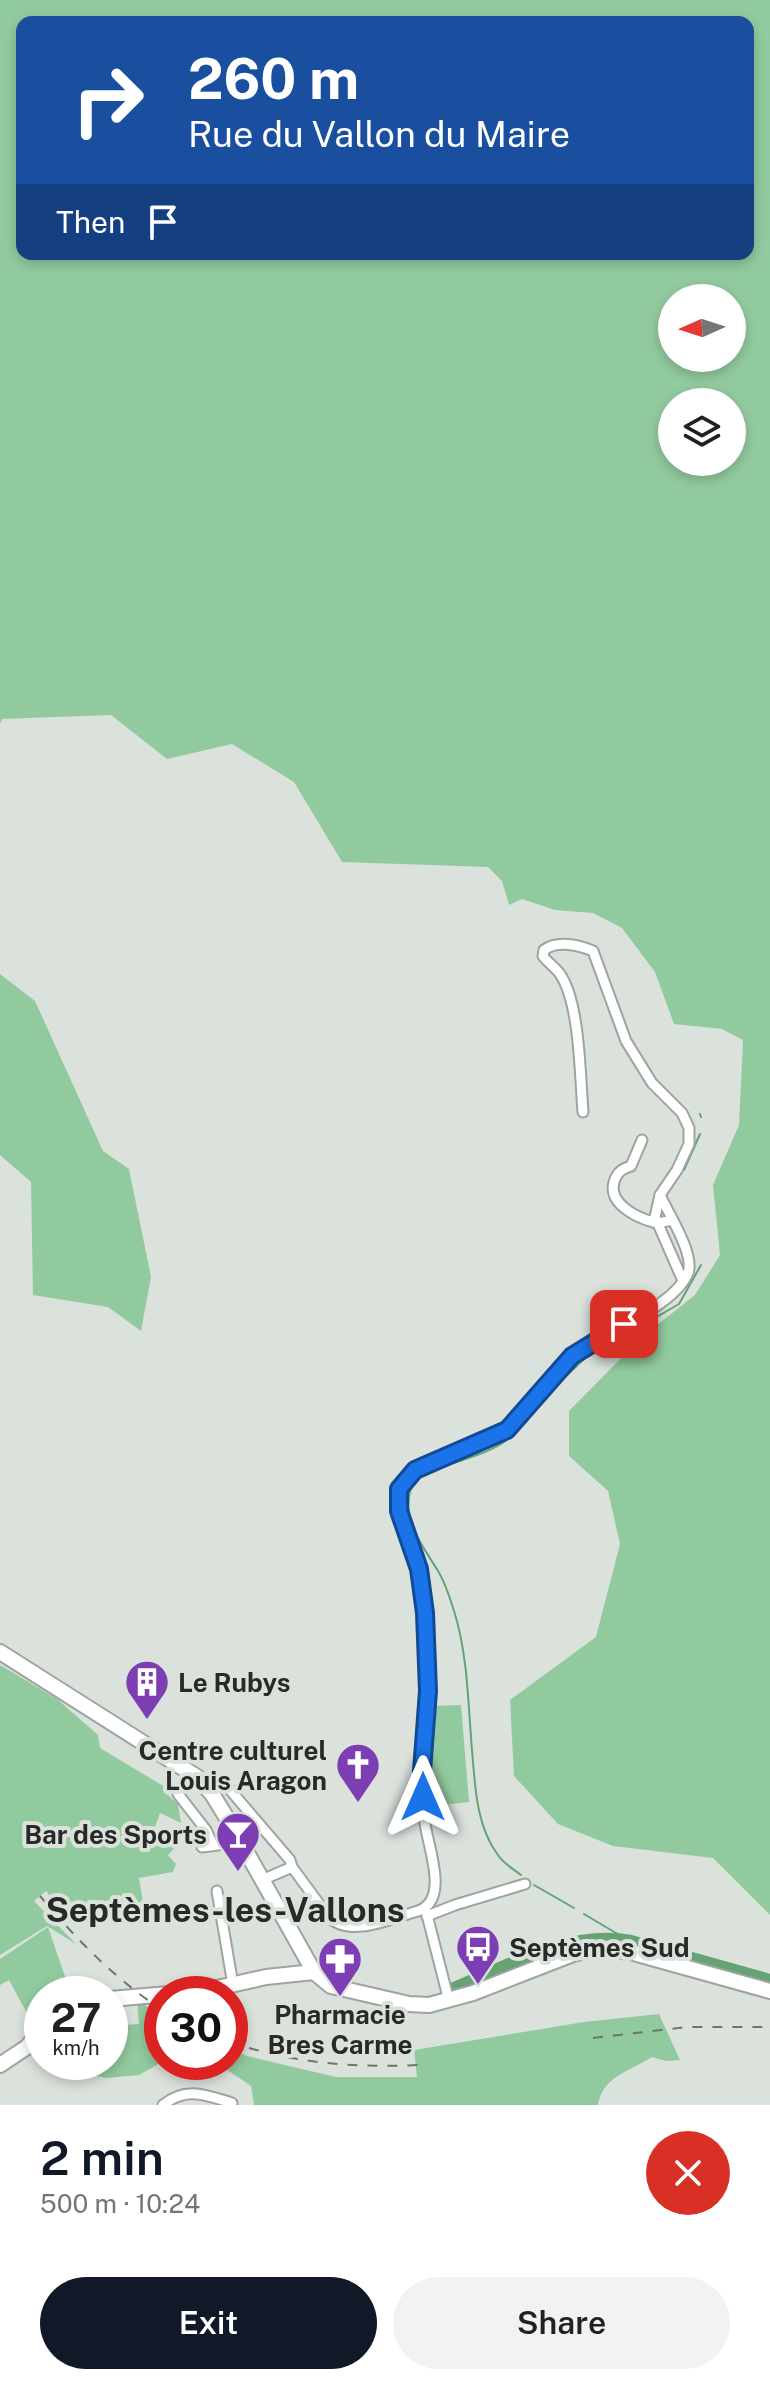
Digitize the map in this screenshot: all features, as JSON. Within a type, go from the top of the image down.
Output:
[{"type":"main road","points":[[0,1652],[197,1777],[212,1794],[237,1835],[314,1972],[331,1986],[418,2006],[449,2001],[573,1954],[599,1948],[630,1952],[770,1991]]},
{"type":"main road","points":[[0,1659],[72,1699]]},
{"type":"main road","points":[[248,1981],[314,1972]]},
{"type":"main road","points":[[0,2065],[24,2049]]},
{"type":"main road","points":[[0,2071],[24,2056]]},
{"type":"street","points":[[583,1112],[573,1010],[559,972],[543,956],[550,945],[583,946],[593,951],[626,1041],[652,1083],[686,1120],[691,1137],[689,1144],[655,1205],[656,1223],[683,1281]]},
{"type":"street","points":[[642,1140],[631,1166],[621,1169],[615,1177],[613,1196],[618,1204],[656,1223],[672,1220]]},
{"type":"street","points":[[449,2001],[426,1912],[435,1889],[425,1822],[422,1771],[428,1691],[425,1613],[419,1569],[399,1511],[399,1489],[415,1470],[507,1430],[572,1356],[668,1297],[683,1281],[688,1272],[689,1254],[660,1195]]},
{"type":"street","points":[[225,1784],[290,1860],[328,1916],[339,1925],[364,1925],[426,1912],[525,1884]]},
{"type":"street","points":[[178,1794],[200,1821],[213,1845]]},
{"type":"street","points":[[202,1847],[218,1845],[237,1835]]},
{"type":"street","points":[[262,1880],[292,1867]]},
{"type":"street","points":[[217,1891],[231,1976]]},
{"type":"street","points":[[163,2105],[181,2094],[199,2093],[232,2103]]},
{"type":"green space","points":[[0,0],[770,0],[770,1915],[713,1858],[613,1846],[558,1824],[514,1776],[510,1700],[596,1637],[620,1544],[608,1491],[569,1456],[569,1411],[642,1337],[695,1295],[720,1255],[713,1185],[739,1125],[743,1040],[722,1029],[674,1024],[655,972],[622,928],[593,913],[555,910],[522,899],[509,905],[502,881],[488,867],[342,862],[294,782],[232,744],[167,759],[111,715],[2,719],[0,724]]},
{"type":"green space","points":[[0,974],[35,1001],[103,1151],[129,1169],[151,1277],[141,1331],[108,1307],[33,1295],[31,1182],[0,1155]]},
{"type":"green space","points":[[0,1665],[57,1699],[98,1735],[100,1748],[165,1787],[163,1791],[178,1804],[181,1823],[160,1813],[154,1830],[178,1844],[168,1855],[176,1864],[173,1872],[139,1878],[145,1915],[73,1924],[46,1891],[34,1901],[76,1944],[47,1926],[0,1955]]},
{"type":"green space","points":[[461,1705],[469,1802],[431,1806],[429,1751],[433,1706]]},
{"type":"green space","points":[[48,1927],[65,1976],[24,1976],[24,2008],[9,1980],[0,1985],[0,1959]]},
{"type":"green space","points":[[137,2001],[144,2005],[144,2072],[128,2076],[128,2025],[139,2024]]},
{"type":"green space","points":[[659,2014],[680,2060],[666,2061],[652,2057],[626,2071],[605,2088],[598,2105],[254,2105],[251,2086],[242,2080],[248,2080],[248,2056],[336,2077],[417,2077],[414,2050],[584,2022]]},
{"type":"waterway","points":[[684,1170],[700,1134]]},
{"type":"waterway","points":[[539,1402],[584,1359],[679,1304],[701,1265]]},
{"type":"waterway","points":[[521,1875],[498,1855],[481,1818],[459,1628],[441,1575],[418,1539],[408,1507],[413,1482],[507,1440],[531,1410]]},
{"type":"waterway","points":[[534,1885],[574,1908]]},
{"type":"waterway","points":[[584,1914],[631,1942]]},
{"type":"waterway","points":[[449,1991],[538,1953],[584,1941],[607,1940],[631,1942],[770,1981]]},
{"type":"railway","points":[[40,1896],[97,1958],[144,1997]]},
{"type":"railway","points":[[593,2038],[687,2027],[770,2027]]},
{"type":"railway","points":[[248,2047],[322,2062],[370,2066],[418,2065]]},
{"type":"place","name":"Le Rubys","points":[[147,1721]]},
{"type":"place","name":"Centre culturel Louis Aragon","points":[[358,1804]]},
{"type":"place","name":"Bar des Sports","points":[[238,1873]]},
{"type":"place","name":"Septèmes Sud","points":[[478,1986]]},
{"type":"place","name":"Pharmacie Bres Carme","points":[[340,1998]]},
{"type":"district","name":"Septèmes-les-Vallons","points":[[225,1910]]},
{"type":"route","points":[[423,1797],[428,1691],[425,1613],[419,1569],[399,1511],[399,1489],[415,1470],[507,1430],[572,1356],[624,1324]]}]
